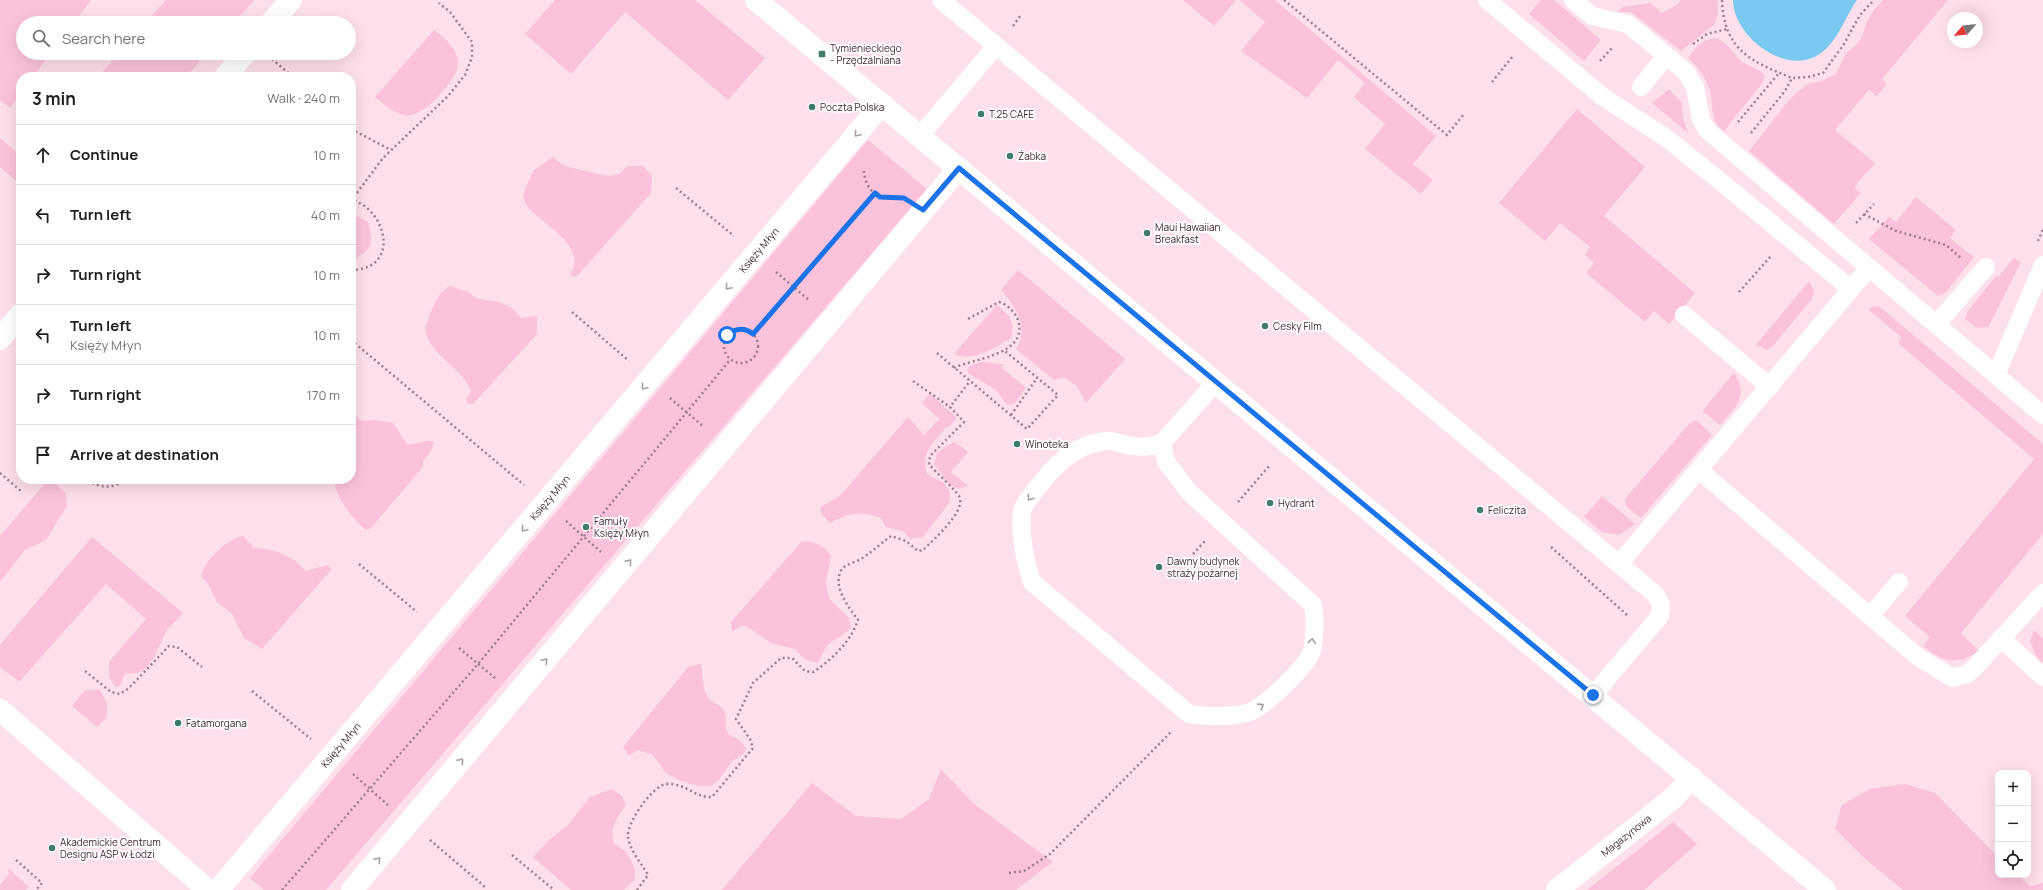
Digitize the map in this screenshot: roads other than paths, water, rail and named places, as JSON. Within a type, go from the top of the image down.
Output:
[{"type":"street","points":[[277,16],[291,0]]},
{"type":"street","points":[[756,0],[1826,890]]},
{"type":"street","points":[[229,72],[239,60]]},
{"type":"street","name":"Księży Młyn","points":[[218,890],[882,104]]},
{"type":"street","points":[[352,890],[410,823],[959,168]]},
{"type":"street","points":[[0,339],[16,320]]},
{"type":"street","points":[[0,710],[208,890]]},
{"type":"street","name":"Magazynowa","points":[[1557,890],[1672,799],[1692,778]]},
{"type":"lane","points":[[941,0],[1655,594],[1661,604],[1660,616],[1593,695]]},
{"type":"lane","points":[[1487,0],[1603,97],[1665,138],[1709,172],[1851,289]]},
{"type":"lane","points":[[1573,0],[1592,16],[1628,24],[1670,60],[1691,79],[1704,126],[1868,268],[2043,415]]},
{"type":"lane","points":[[920,136],[996,46]]},
{"type":"lane","points":[[1641,87],[1670,60]]},
{"type":"lane","points":[[1996,375],[2043,265]]},
{"type":"lane","points":[[1936,325],[1986,267]]},
{"type":"lane","points":[[1619,564],[1868,268]]},
{"type":"lane","points":[[1684,315],[1770,386]]},
{"type":"lane","points":[[1162,443],[1166,462],[1190,493],[1220,522],[1307,598],[1313,605],[1315,615],[1311,653],[1302,665],[1262,706],[1248,713],[1203,716],[1189,714],[1032,582],[1027,568],[1023,540],[1022,511],[1030,497],[1053,467],[1072,453],[1084,447],[1105,441],[1116,441],[1132,446],[1150,446],[1162,443],[1216,382]]},
{"type":"lane","points":[[1699,470],[1918,657],[1954,678],[1967,674],[1975,667],[2043,593]]},
{"type":"lane","points":[[1870,616],[1899,582]]},
{"type":"lane","points":[[2001,638],[2043,676]]},
{"type":"water","points":[[1733,0],[1857,0],[1837,35],[1827,48],[1821,53],[1808,59],[1793,60],[1779,57],[1765,50],[1752,40],[1742,27],[1735,14]]},
{"type":"place","name":"Tymienieckiego - Przędzalniana","points":[[822,54]]},
{"type":"place","name":"Poczta Polska","points":[[812,107]]},
{"type":"place","name":"T.25 CAFE","points":[[981,114]]},
{"type":"place","name":"Żabka","points":[[1010,156]]},
{"type":"place","name":"Maui Hawaiian Breakfast","points":[[1147,233]]},
{"type":"place","name":"Cesky Film","points":[[1265,326]]},
{"type":"place","name":"Winoteka","points":[[1017,444]]},
{"type":"place","name":"Hydrant","points":[[1270,503]]},
{"type":"place","name":"Feliczita","points":[[1480,510]]},
{"type":"place","name":"Famuły Księży Młyn","points":[[586,527]]},
{"type":"place","name":"Dawny budynek straży pożarnej","points":[[1159,567]]},
{"type":"place","name":"Fatamorgana","points":[[178,723]]},
{"type":"place","name":"Akademickie Centrum Designu ASP w Łodzi","points":[[52,848]]}]
